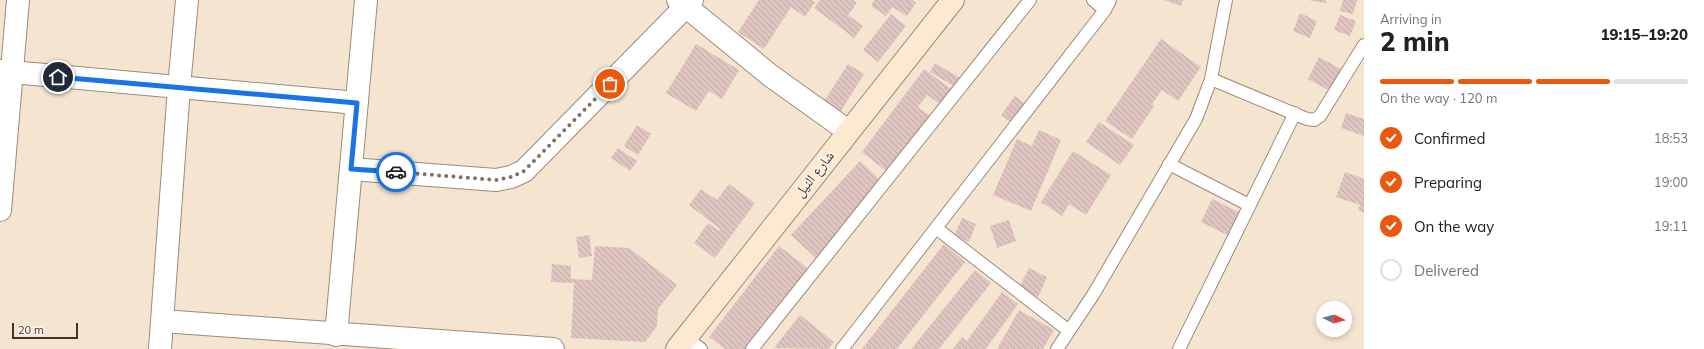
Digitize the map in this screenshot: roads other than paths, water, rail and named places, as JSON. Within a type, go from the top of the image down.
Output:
[{"type":"street","points":[[0,210],[6,72],[18,0]]},
{"type":"street","points":[[160,349],[179,87],[187,0]]},
{"type":"street","points":[[336,335],[366,0]]},
{"type":"street","name":"شارع النيل","points":[[688,345],[848,131],[953,0]]},
{"type":"street","points":[[351,169],[496,180],[511,177],[524,171],[685,2],[771,76],[848,131]]},
{"type":"street","points":[[6,72],[357,103]]},
{"type":"street","points":[[162,321],[336,335],[553,349]]},
{"type":"lane","points":[[752,349],[1030,0]]},
{"type":"lane","points":[[842,349],[1108,5],[1093,0]]},
{"type":"lane","points":[[1057,349],[1093,295],[1196,119],[1211,79],[1226,0]]},
{"type":"lane","points":[[1211,79],[1314,120],[1320,116],[1364,45]]},
{"type":"lane","points":[[1179,349],[1295,113]]},
{"type":"lane","points":[[1169,164],[1249,205]]},
{"type":"lane","points":[[936,228],[1069,331]]}]
